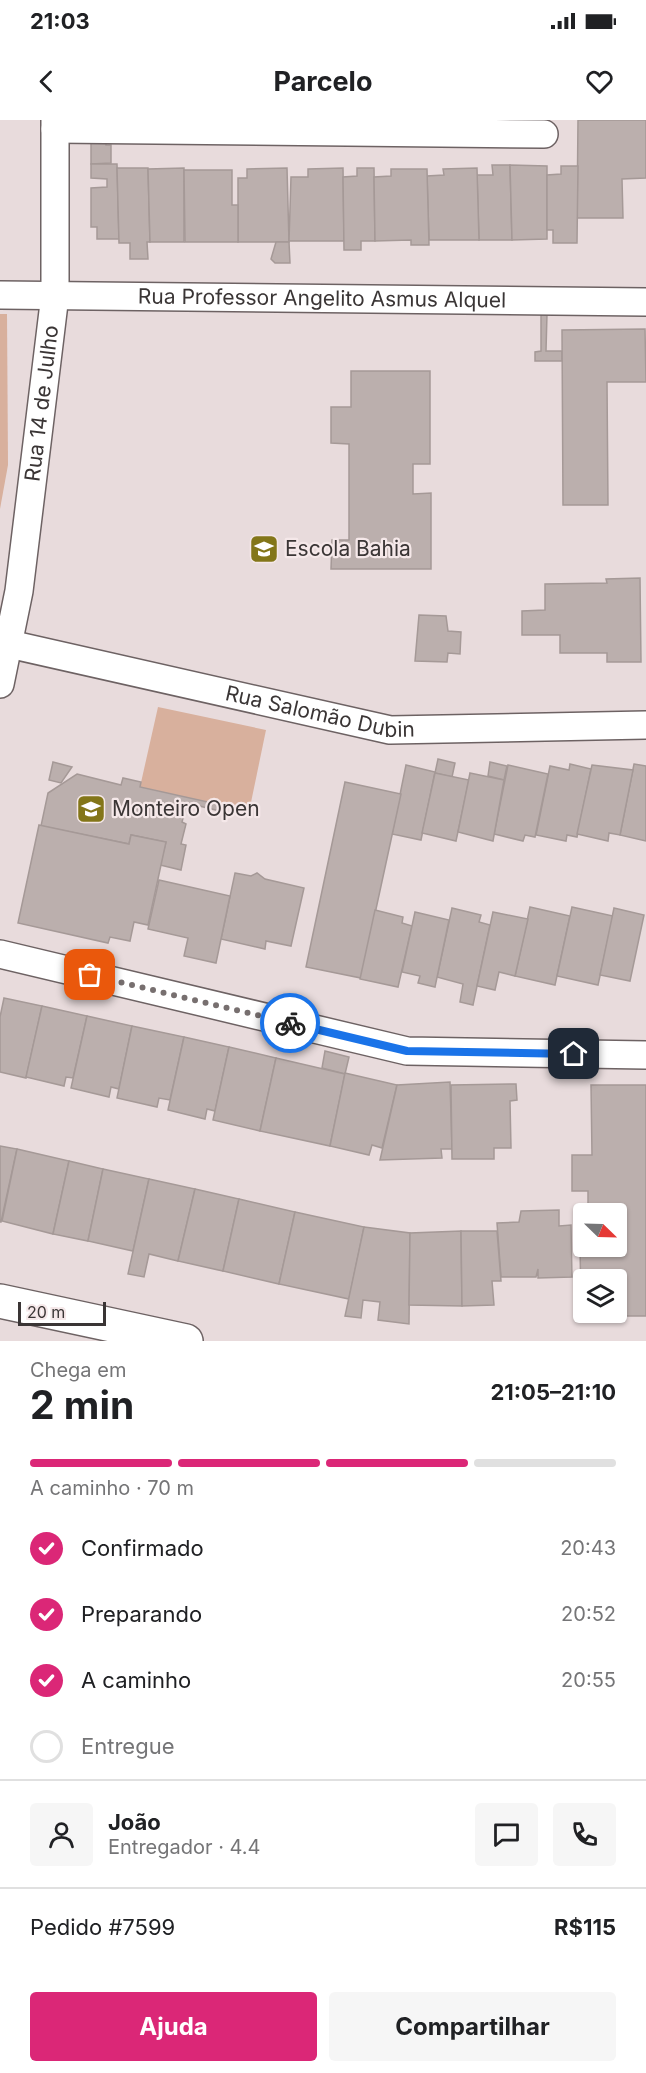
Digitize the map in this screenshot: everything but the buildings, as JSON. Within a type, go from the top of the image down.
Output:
[{"type":"street","points":[[55,125],[544,134]]},
{"type":"street","name":"Rua 14 de Julho","points":[[0,684],[4,644],[19,591],[56,295],[55,125]]},
{"type":"street","name":"Rua Professor Angelito Asmus Alquel","points":[[0,295],[646,302]]},
{"type":"street","name":"Rua Salomão Dubin","points":[[4,644],[390,730],[646,725]]},
{"type":"street","points":[[0,954],[407,1051],[646,1055]]},
{"type":"street","points":[[0,1301],[186,1341]]},
{"type":"shaded area","points":[[0,314],[7,314],[8,465],[0,509]]},
{"type":"shaded area","points":[[158,707],[266,730],[249,812],[140,787]]},
{"type":"way so far","points":[[90,975],[290,1023]]},
{"type":"place","name":"Escola Bahia","points":[[264,549]]},
{"type":"place","name":"Monteiro Open","points":[[91,809]]},
{"type":"route","points":[[290,1023],[407,1051],[574,1054]]}]
